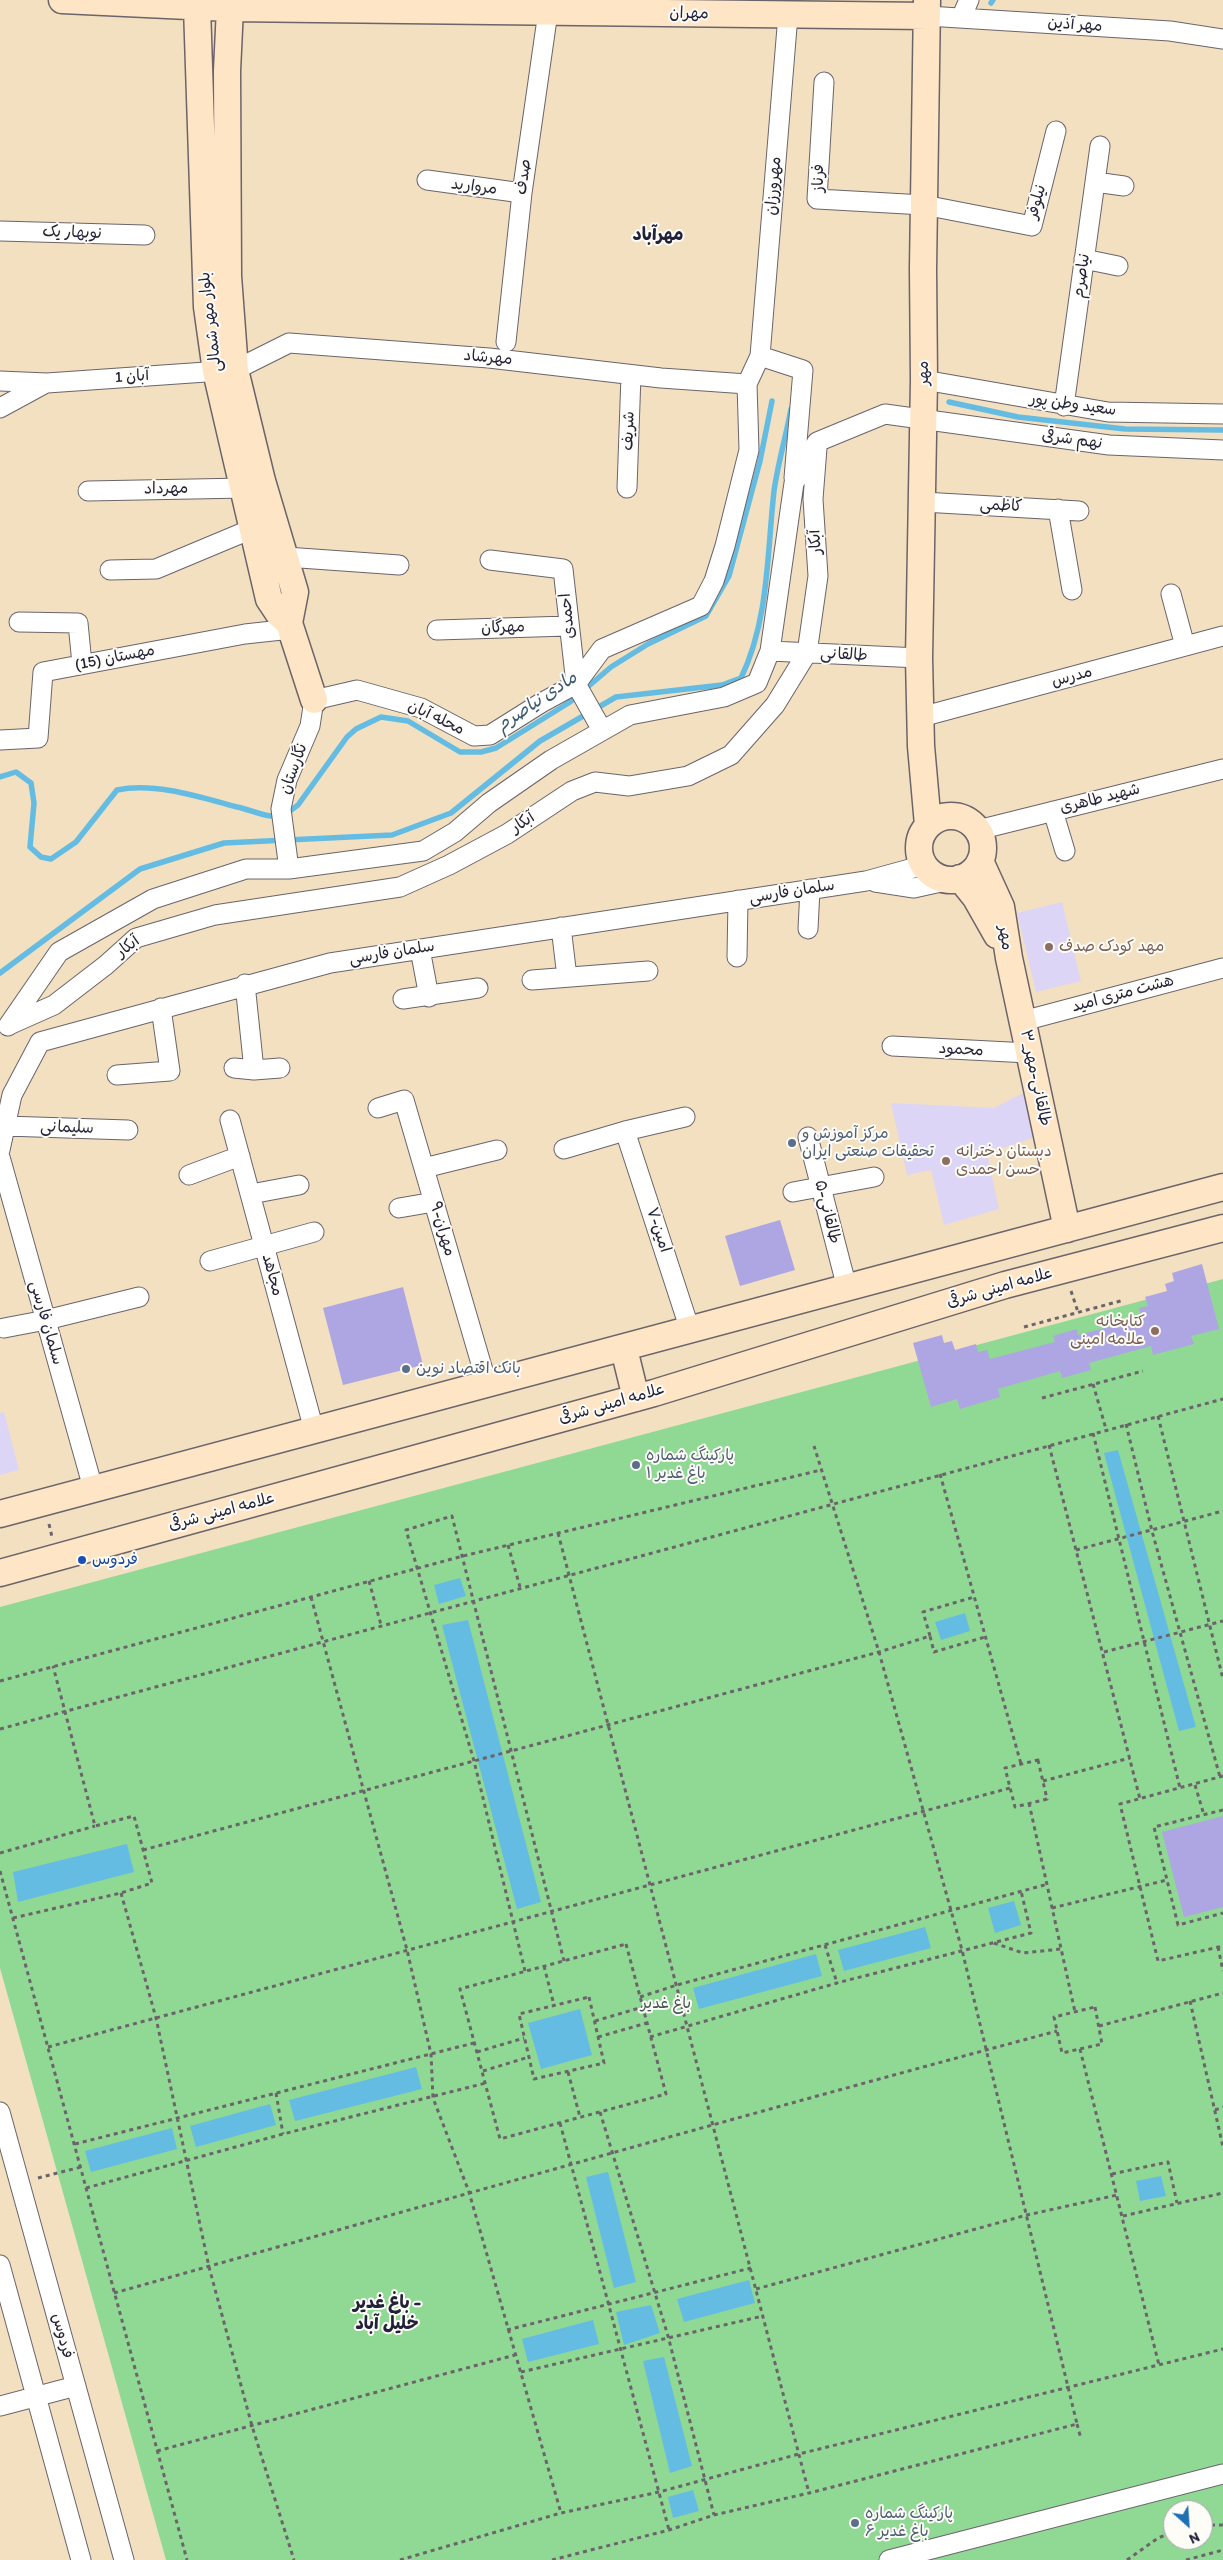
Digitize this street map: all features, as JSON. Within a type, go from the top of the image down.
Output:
[{"type":"main road","name":"مهران","points":[[62,0],[230,8],[548,12],[649,7],[788,15],[927,8]]},
{"type":"main road","name":"بلوار مهر شمالی","points":[[197,7],[203,245],[207,307],[286,557],[295,592],[290,626]]},
{"type":"main road","name":"بلوار مهر شمالی","points":[[230,8],[227,71],[228,276],[226,371],[245,488],[269,599],[290,626],[314,700]]},
{"type":"main road","name":"مهر","points":[[927,8],[924,380],[919,658],[922,746],[928,825]]},
{"type":"main road","name":"مهر","points":[[922,746],[946,798],[969,823]]},
{"type":"main road","points":[[944,816],[969,823],[983,845],[980,861],[975,869],[955,879],[931,873],[920,857],[920,840],[928,825],[944,816]]},
{"type":"main road","name":"مهر","points":[[980,861],[1001,907],[1009,958]]},
{"type":"main road","name":"مهر","points":[[955,879],[976,898],[1009,958]]},
{"type":"main road","name":"۳_طالقانی-مهر","points":[[1009,958],[1067,1229]]},
{"type":"main road","points":[[0,1514],[624,1349],[1223,1187]]},
{"type":"main road","name":"علامه امینی شرقی","points":[[0,1574],[636,1398],[1005,1285],[1223,1228]]},
{"type":"main road","points":[[624,1349],[636,1398]]},
{"type":"street","points":[[961,18],[969,0]]},
{"type":"street","name":"مهر آذین","points":[[927,8],[961,18],[1170,31],[1223,39]]},
{"type":"street","name":"صدف","points":[[506,342],[522,193],[548,12]]},
{"type":"street","name":"مهرورزان","points":[[760,356],[788,15]]},
{"type":"street","name":"فرناز","points":[[824,82],[817,199],[924,205]]},
{"type":"street","name":"نیلوفر","points":[[924,205],[1032,226],[1056,131]]},
{"type":"street","name":"نیاصرم","points":[[1064,406],[1100,146]]},
{"type":"street","name":"مروارید","points":[[426,180],[522,193]]},
{"type":"street","points":[[1095,182],[1124,186]]},
{"type":"street","name":"نوبهار یک","points":[[0,231],[145,235]]},
{"type":"street","points":[[1084,259],[1118,266]]},
{"type":"street","name":"مهرشاد","points":[[226,371],[289,342],[489,358],[631,375],[746,384]]},
{"type":"street","points":[[576,684],[602,649],[701,606],[714,581],[725,546],[749,450],[746,384],[760,356],[803,370],[794,484]]},
{"type":"street","name":"1 آبان","points":[[0,381],[47,383],[226,371]]},
{"type":"street","name":"شریف","points":[[627,488],[631,375]]},
{"type":"street","name":"سعید وطن پور","points":[[924,380],[1064,406],[1108,412],[1223,414]]},
{"type":"street","points":[[0,408],[47,383]]},
{"type":"street","points":[[817,442],[885,414],[923,418]]},
{"type":"street","name":"نهم شرقی","points":[[923,418],[1109,445],[1223,450]]},
{"type":"street","name":"آبکار","points":[[4,1024],[59,952],[153,899],[207,880],[246,869],[289,869],[423,851],[454,832],[490,803],[551,760],[630,715],[724,697],[757,683],[770,651],[794,484],[817,442]]},
{"type":"street","name":"آبکار","points":[[4,1024],[54,1004],[136,938],[214,916],[400,887],[449,865],[498,838],[579,788],[595,782],[629,786],[688,776],[731,755],[775,705],[807,653],[818,576],[813,499],[817,442]]},
{"type":"street","name":"مهرداد","points":[[88,491],[245,488]]},
{"type":"street","name":"کاظمی","points":[[922,502],[1079,511]]},
{"type":"street","points":[[1058,509],[1072,590]]},
{"type":"street","points":[[110,570],[156,569],[254,528]]},
{"type":"street","points":[[286,557],[399,565]]},
{"type":"street","name":"احمدی","points":[[490,560],[563,569],[576,684],[602,730]]},
{"type":"street","points":[[1171,594],[1185,646]]},
{"type":"street","points":[[19,622],[78,623],[82,664]]},
{"type":"street","name":"مهستان (15)","points":[[0,740],[38,738],[43,672],[290,626]]},
{"type":"street","name":"مهرگان","points":[[437,630],[568,626]]},
{"type":"street","name":"مدرس","points":[[921,717],[1223,636]]},
{"type":"street","name":"طالقانی","points":[[770,651],[919,658]]},
{"type":"street","name":"محله آبان","points":[[314,700],[357,690],[421,708],[474,736],[490,735],[541,703],[576,684]]},
{"type":"street","name":"نگارستان","points":[[289,869],[281,809],[287,780],[310,726],[314,700]]},
{"type":"street","name":"شهید طاهری","points":[[969,823],[1053,811],[1223,769]]},
{"type":"street","points":[[1053,811],[1065,851]]},
{"type":"street","name":"سلمان فارسی","points":[[40,1042],[245,984],[330,963],[866,881],[924,865]]},
{"type":"street","name":"سلمان فارسی","points":[[866,881],[914,888],[955,879]]},
{"type":"street","points":[[808,929],[810,889]]},
{"type":"street","points":[[737,957],[738,900]]},
{"type":"street","points":[[561,927],[567,976]]},
{"type":"street","points":[[420,949],[429,997]]},
{"type":"street","name":"هشت متری امید","points":[[1023,1020],[1223,968]]},
{"type":"street","points":[[532,980],[648,971]]},
{"type":"street","points":[[245,984],[254,1070]]},
{"type":"street","points":[[403,1000],[478,988]]},
{"type":"street","points":[[117,1075],[170,1071],[161,1008]]},
{"type":"street","points":[[0,1150],[12,1095],[40,1042],[4,1024]]},
{"type":"street","name":"محمود","points":[[892,1046],[1030,1053]]},
{"type":"street","points":[[234,1068],[254,1070],[280,1068]]},
{"type":"street","name":"۹-مهران","points":[[378,1108],[404,1100],[487,1384]]},
{"type":"street","points":[[564,1149],[625,1131],[685,1117]]},
{"type":"street","name":"مجاهد","points":[[230,1120],[314,1430]]},
{"type":"street","name":"سلیمانی","points":[[5,1126],[128,1130]]},
{"type":"street","name":"۷-امین","points":[[625,1131],[690,1330]]},
{"type":"street","name":"۵-طالقانی","points":[[808,1136],[846,1288]]},
{"type":"street","points":[[424,1168],[497,1150]]},
{"type":"street","points":[[188,1175],[240,1156]]},
{"type":"street","name":"سلمان فارسی","points":[[0,1157],[9,1221],[46,1320],[93,1488]]},
{"type":"street","points":[[792,1192],[874,1177]]},
{"type":"street","points":[[251,1194],[298,1185]]},
{"type":"street","points":[[399,1208],[434,1202]]},
{"type":"street","points":[[210,1261],[314,1232]]},
{"type":"street","points":[[4,1328],[139,1298]]},
{"type":"street","name":"فردوس","points":[[0,2112],[124,2560]]},
{"type":"street","points":[[0,2265],[81,2560]]},
{"type":"street","points":[[0,2406],[76,2386]]},
{"type":"street","points":[[889,2560],[1223,2474]]},
{"type":"path","points":[[1024,1327],[1124,1300]]},
{"type":"path","points":[[1042,1398],[1143,1371]]},
{"type":"path","points":[[1093,1384],[1106,1429]]},
{"type":"path","points":[[0,1729],[431,1611],[1223,1399]]},
{"type":"path","points":[[1158,1416],[1223,1679]]},
{"type":"path","points":[[1126,1424],[1180,1634],[1222,1777],[1120,1804],[1158,1961],[1223,1946]]},
{"type":"path","points":[[1093,1433],[1180,1788]]},
{"type":"path","points":[[1049,1445],[1104,1652],[1140,1799]]},
{"type":"path","points":[[814,1446],[879,1652],[962,1950],[1067,2388],[1081,2439]]},
{"type":"path","points":[[0,1681],[463,1556],[821,1470]]},
{"type":"path","points":[[940,1474],[1021,1764]]},
{"type":"path","points":[[44,1501],[58,1558]]},
{"type":"path","points":[[1076,1550],[1223,1510]]},
{"type":"path","points":[[525,1971],[474,1761],[406,1530],[452,1516],[564,1961]]},
{"type":"path","points":[[558,1533],[809,2494]]},
{"type":"path","points":[[508,1545],[520,1587]]},
{"type":"path","points":[[369,1581],[382,1625]]},
{"type":"path","points":[[311,1597],[407,1950],[431,2054],[433,2098],[469,2192],[507,2330],[562,2513]]},
{"type":"path","points":[[974,1597],[923,1612],[934,1652],[985,1637]]},
{"type":"path","points":[[1104,1652],[1180,1634],[1223,1621]]},
{"type":"path","points":[[143,1850],[879,1652],[930,1636]]},
{"type":"path","points":[[54,1666],[95,1826]]},
{"type":"path","points":[[1043,1781],[1130,1758]]},
{"type":"path","points":[[1038,1760],[1047,1799],[1015,1807],[1005,1768],[1021,1764],[1038,1760]]},
{"type":"path","points":[[1195,1785],[1204,1815]]},
{"type":"path","points":[[48,2047],[1010,1788]]},
{"type":"path","points":[[1029,1804],[1075,2012]]},
{"type":"path","points":[[1223,1810],[1154,1827],[1178,1925],[1223,1913]]},
{"type":"path","points":[[0,1853],[134,1816],[152,1883],[121,1893],[13,1918]]},
{"type":"path","points":[[0,1871],[187,2560]]},
{"type":"path","points":[[1052,1908],[1168,1880]]},
{"type":"path","points":[[640,1998],[677,1985],[950,1909],[1048,1884]]},
{"type":"path","points":[[650,2037],[837,1984],[1031,1933],[1021,1891]]},
{"type":"path","points":[[121,1893],[156,2018],[209,2267],[252,2426],[294,2560]]},
{"type":"path","points":[[992,1942],[1024,1953],[1061,1949]]},
{"type":"path","points":[[626,1944],[666,2094],[500,2139],[460,1989],[564,1961],[626,1944]]},
{"type":"path","points":[[825,1945],[837,1984]]},
{"type":"path","points":[[1218,1947],[1223,1971]]},
{"type":"path","points":[[544,1966],[554,2005]]},
{"type":"path","points":[[1099,2026],[1223,1993]]},
{"type":"path","points":[[589,1997],[604,2063],[534,2079],[519,2014],[554,2005],[589,1997]]},
{"type":"path","points":[[1190,2001],[1223,2147]]},
{"type":"path","points":[[595,2021],[642,2007]]},
{"type":"path","points":[[1095,2007],[1102,2044],[1062,2053],[1054,2017],[1075,2012],[1095,2007]]},
{"type":"path","points":[[598,2037],[647,2023]]},
{"type":"path","points":[[114,2293],[469,2192],[571,2166],[1057,2031]]},
{"type":"path","points":[[477,2052],[524,2038]]},
{"type":"path","points":[[75,2144],[475,2043]]},
{"type":"path","points":[[1080,2049],[1159,2365]]},
{"type":"path","points":[[483,2071],[528,2057]]},
{"type":"path","points":[[568,2072],[580,2118]]},
{"type":"path","points":[[86,2188],[283,2134],[433,2098],[486,2083]]},
{"type":"path","points":[[276,2093],[283,2134]]},
{"type":"path","points":[[1214,2110],[1223,2107]]},
{"type":"path","points":[[600,2112],[611,2155],[668,2336],[714,2515]]},
{"type":"path","points":[[560,2123],[669,2530]]},
{"type":"path","points":[[1112,2174],[1168,2162],[1177,2203]]},
{"type":"path","points":[[20,2182],[81,2167]]},
{"type":"path","points":[[1122,2216],[1223,2193]]},
{"type":"path","points":[[756,2289],[1027,2215],[1117,2195]]},
{"type":"path","points":[[507,2330],[751,2268]]},
{"type":"path","points":[[521,2372],[622,2349],[668,2336],[763,2316]]},
{"type":"path","points":[[400,2560],[562,2513],[659,2492],[799,2454],[1223,2349]]},
{"type":"path","points":[[157,2451],[515,2355]]},
{"type":"path","points":[[552,2560],[669,2530],[714,2515],[809,2494],[1076,2424]]},
{"type":"path","points":[[1126,2560],[1163,2536]]},
{"type":"path","points":[[1186,2560],[1223,2550]]},
{"type":"shaded area","name":"مهد کودک صدف","points":[[1062,902],[1081,981],[1036,992],[1017,913]]},
{"type":"shaded area","name":"دبستان دخترانه حسن احمدی","points":[[1027,1091],[1036,1137],[987,1153],[999,1209],[944,1225],[931,1170],[907,1175],[891,1103],[994,1108]]},
{"type":"shaded area","points":[[4,1412],[19,1470],[0,1475],[0,1413]]},
{"type":"green space","name":"باغ غدیر","points":[[1223,1279],[1223,2474],[889,2560],[166,2560],[0,1968],[0,1607]]},
{"type":"green space","points":[[1223,2479],[1223,2560],[907,2560]]},
{"type":"water","points":[[1118,1450],[1196,1727],[1179,1731],[1104,1453]]},
{"type":"water","points":[[460,1578],[466,1596],[439,1604],[434,1585]]},
{"type":"water","points":[[965,1613],[970,1631],[941,1640],[935,1622]]},
{"type":"water","points":[[468,1620],[541,1902],[517,1909],[442,1625]]},
{"type":"water","points":[[127,1844],[134,1872],[18,1902],[13,1872]]},
{"type":"water","points":[[1014,1901],[1021,1925],[995,1933],[988,1908]]},
{"type":"water","points":[[925,1927],[931,1948],[844,1971],[838,1950]]},
{"type":"water","points":[[816,1954],[822,1976],[699,2009],[693,1988]]},
{"type":"water","points":[[580,2009],[592,2055],[541,2069],[528,2023]]},
{"type":"water","points":[[416,2067],[422,2089],[295,2121],[289,2100]]},
{"type":"water","points":[[270,2104],[276,2125],[196,2147],[190,2126]]},
{"type":"water","points":[[172,2128],[177,2149],[91,2172],[85,2151]]},
{"type":"water","points":[[608,2172],[636,2282],[614,2288],[586,2177]]},
{"type":"water","points":[[1161,2176],[1166,2196],[1140,2201],[1136,2181]]},
{"type":"water","points":[[749,2280],[755,2303],[684,2322],[677,2299]]},
{"type":"water","points":[[651,2305],[660,2333],[624,2345],[616,2312]]},
{"type":"water","points":[[593,2320],[599,2344],[528,2362],[522,2339]]},
{"type":"water","points":[[664,2357],[692,2466],[670,2473],[643,2361]]},
{"type":"water","points":[[693,2490],[699,2511],[673,2518],[668,2497]]},
{"type":"building","points":[[780,1220],[795,1270],[740,1286],[725,1236]]},
{"type":"building","points":[[1202,1264],[1219,1329],[1191,1336],[1194,1344],[1153,1355],[1151,1346],[1089,1363],[1091,1370],[1062,1378],[1060,1371],[998,1389],[1000,1397],[960,1409],[957,1399],[931,1407],[913,1343],[942,1335],[944,1343],[952,1341],[955,1350],[976,1344],[978,1352],[987,1350],[990,1359],[1055,1342],[1053,1336],[1077,1329],[1078,1335],[1142,1318],[1139,1308],[1148,1306],[1145,1297],[1167,1291],[1165,1284],[1174,1281],[1172,1273]]},
{"type":"building","points":[[403,1287],[423,1365],[343,1385],[323,1308]]},
{"type":"building","points":[[1223,1816],[1223,1907],[1184,1917],[1162,1832]]},
{"type":"waterway","name":"مادی نیاصرم","points":[[0,777],[16,772],[31,783],[34,803],[30,847],[41,857],[51,859],[76,842],[117,790],[132,788],[162,789],[193,795],[271,816],[286,813],[298,805],[347,737],[356,729],[381,717],[408,721],[460,752],[481,752],[496,748],[570,702],[611,667],[648,644],[706,616],[729,576],[760,461],[772,401]]},
{"type":"waterway","points":[[949,402],[1018,417],[1125,429],[1223,430]]},
{"type":"waterway","points":[[0,973],[140,869],[224,843],[392,835],[451,813],[540,741],[616,697],[722,685],[741,678],[750,656],[762,610],[774,491],[791,409]]},
{"type":"place","name":"مهد کودک صدف","points":[[1049,947]]},
{"type":"place","name":"مرکز آموزش و تحقیقات صنعتی ایران","points":[[792,1143]]},
{"type":"place","name":"دبستان دخترانه حسن احمدی","points":[[946,1161]]},
{"type":"place","name":"کتابخانه علامه امینی","points":[[1155,1331]]},
{"type":"place","name":"بانک اقتصاد نوین","points":[[406,1369]]},
{"type":"place","name":"پارکینگ شماره ۱ باغ غدیر","points":[[636,1465]]},
{"type":"place","name":"فردوس","points":[[82,1560]]},
{"type":"place","name":"پارکینگ شماره ۶ باغ غدیر","points":[[855,2523]]},
{"type":"district","name":"مهرآباد","points":[[658,235]]},
{"type":"district","name":"باغ غدیر - خلیل آباد","points":[[387,2313]]}]
